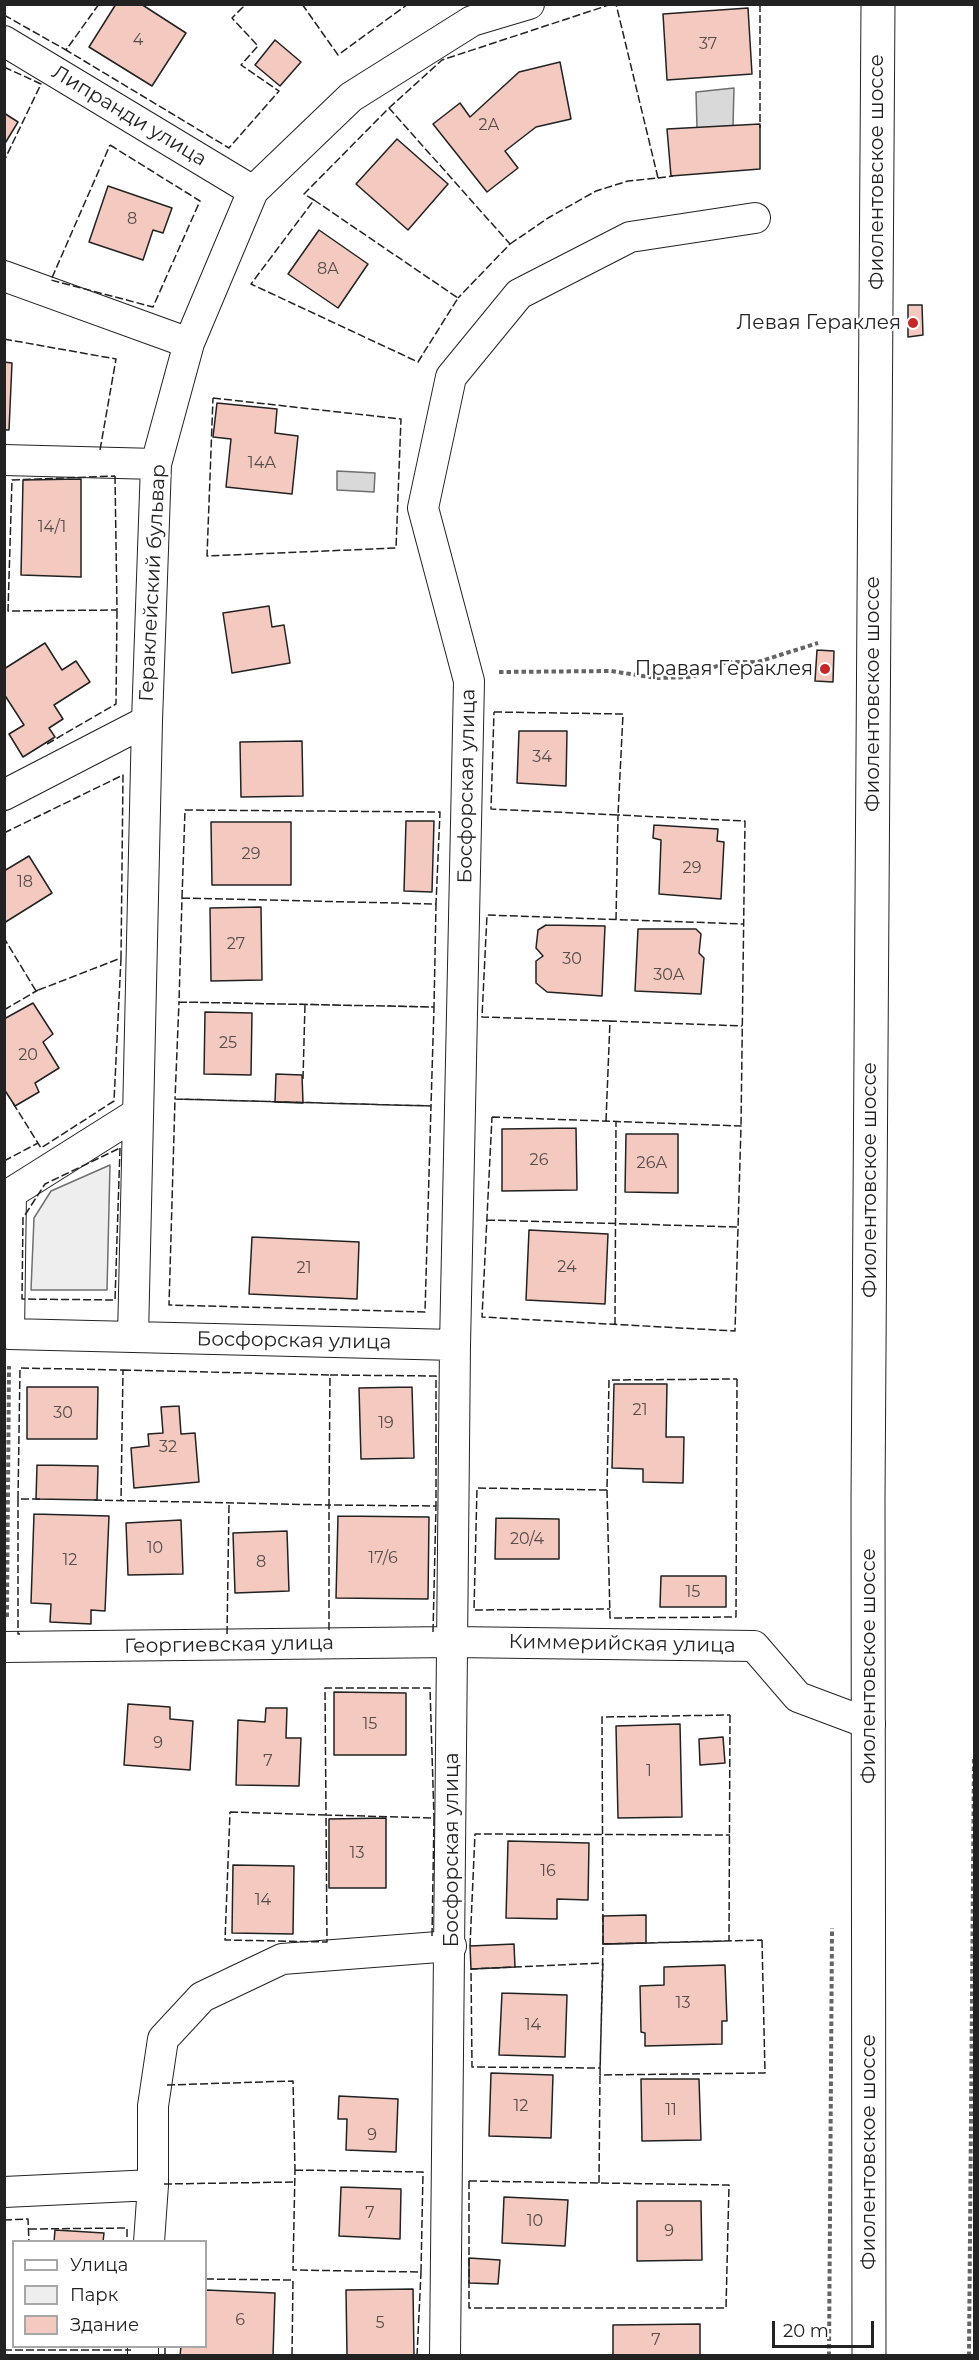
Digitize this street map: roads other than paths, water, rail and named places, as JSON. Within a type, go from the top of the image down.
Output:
[{"type":"main road","name":"Фиолентовское шоссе","points":[[869,2355],[868,1499],[878,4]]},
{"type":"street","name":"Гераклейский бульвар","points":[[133,1337],[147,721],[156,464],[189,343],[253,191],[351,97],[468,13],[529,4]]},
{"type":"street","name":"Липранди улица","points":[[4,41],[253,191]]},
{"type":"street","name":"Босфорская улица","points":[[446,2355],[455,1346],[469,681],[423,508],[451,377],[519,294],[630,237],[755,218]]},
{"type":"street","points":[[4,276],[189,343]]},
{"type":"street","points":[[4,460],[156,464]]},
{"type":"street","points":[[4,795],[147,721]]},
{"type":"street","points":[[133,1337],[9,1334],[11,1193],[138,1113]]},
{"type":"street","name":"Босфорская улица","points":[[133,1337],[455,1346]]},
{"type":"street","name":"Киммерийская улица","points":[[453,1642],[754,1646],[798,1697],[870,1724]]},
{"type":"street","name":"Георгиевская улица","points":[[5,1647],[453,1642]]},
{"type":"street","points":[[149,2240],[153,2185],[153,2106],[163,2039],[202,1997],[282,1959],[451,1946]]},
{"type":"street","points":[[4,2192],[153,2185]]},
{"type":"place","name":"Левая Гераклея","points":[[913,323]]},
{"type":"place","name":"Правая Гераклея","points":[[825,669]]}]
